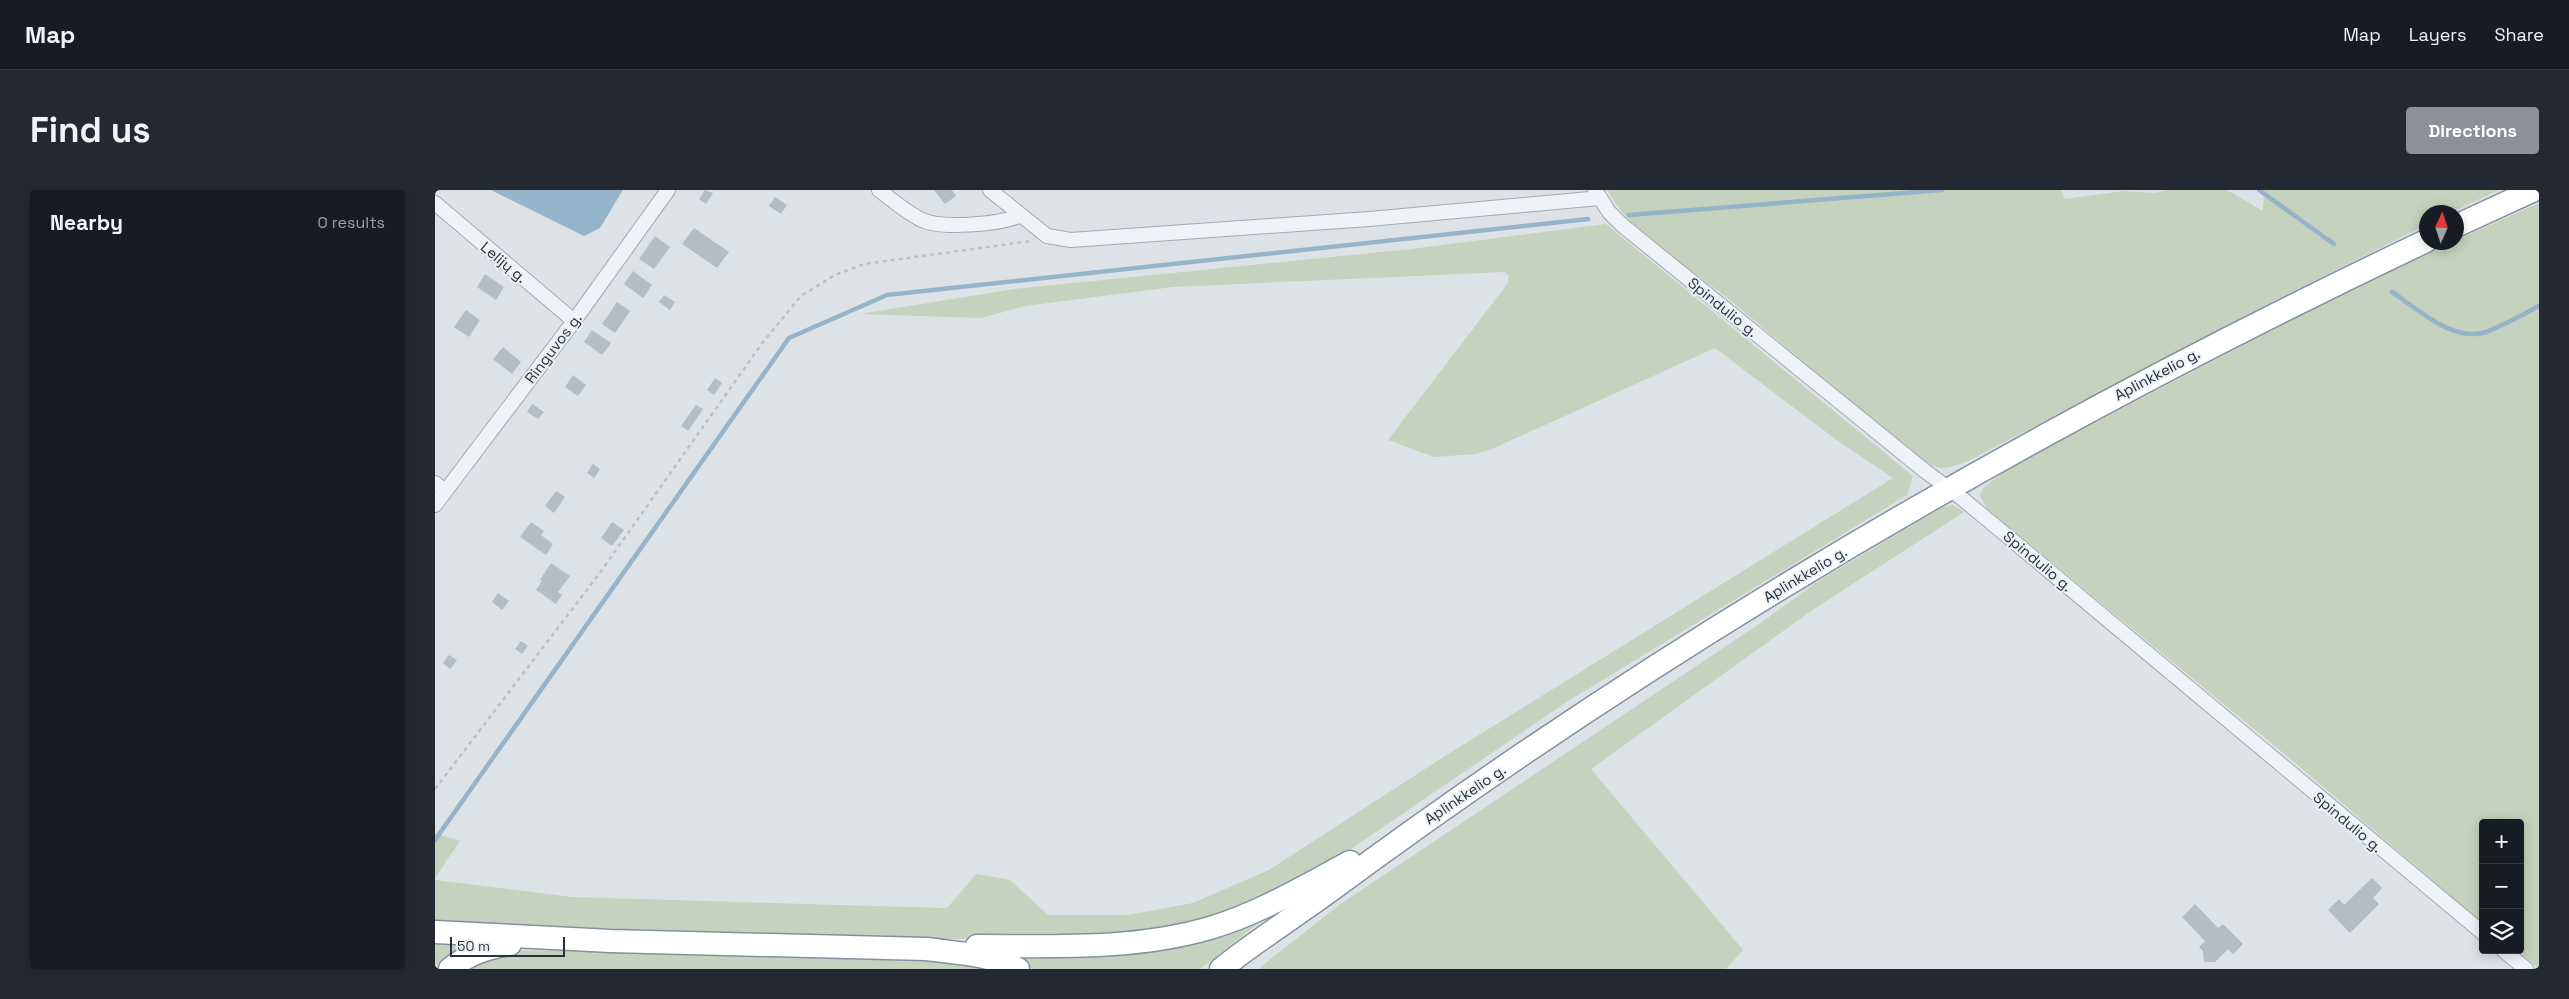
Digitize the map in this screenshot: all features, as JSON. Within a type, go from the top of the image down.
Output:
[{"type":"highway","points":[[2464,223],[2534,190]]},
{"type":"highway","name":"Aplinkkelio g.","points":[[1221,969],[1420,825],[1557,731],[1702,637],[1949,488],[2074,418],[2219,342],[2419,245]]},
{"type":"highway","points":[[435,932],[611,941],[926,949],[976,946],[1109,945],[1144,942],[1193,932],[1247,914],[1420,825]]},
{"type":"highway","points":[[1247,969],[1307,908]]},
{"type":"highway","points":[[449,969],[465,956],[495,947],[611,941]]},
{"type":"highway","points":[[926,949],[977,955],[999,960],[1018,969]]},
{"type":"street","name":"Ringuvos g.","points":[[435,505],[440,487],[573,322],[668,190]]},
{"type":"street","points":[[879,190],[922,220],[943,224],[993,224],[1019,216]]},
{"type":"street","points":[[990,190],[1019,216],[1047,236],[1071,240],[1369,219],[1597,194]]},
{"type":"street","name":"Spindulio g.","points":[[1597,194],[1622,225],[1925,471],[1949,488],[2479,930]]},
{"type":"street","name":"Lelijų g.","points":[[435,203],[573,322]]},
{"type":"street","points":[[2508,954],[2526,969]]},
{"type":"path","points":[[435,789],[599,574],[763,342],[801,296],[835,275],[864,264],[991,248],[1029,242],[1047,236]]},
{"type":"green space","points":[[1607,190],[2061,190],[2065,199],[2123,191],[2155,193],[2166,190],[2227,190],[2263,211],[2264,190],[2499,190],[2464,206],[2419,205],[2419,228],[2278,299],[1968,461],[1945,468],[1934,466],[1914,453],[1727,298],[1661,249],[1631,222]]},
{"type":"green space","points":[[2539,203],[2539,969],[2521,954],[2524,954],[2524,819],[2479,819],[2479,920],[2294,762],[1987,509],[1980,495],[1984,487],[2013,466],[2362,283],[2435,250],[2464,250],[2464,237]]},
{"type":"green space","points":[[1606,224],[1913,476],[1907,495],[1568,701],[1348,851],[1278,891],[1182,928],[1117,938],[930,939],[435,923],[435,880],[572,897],[942,908],[948,907],[976,874],[1010,880],[1048,915],[1128,915],[1193,903],[1269,870],[1445,756],[1893,478],[1838,441],[1715,348],[1492,449],[1476,454],[1434,457],[1388,440],[1508,283],[1509,276],[1505,272],[1173,287],[1025,306],[981,318],[860,314],[1014,289],[1411,249]]},
{"type":"green space","points":[[1953,505],[1964,512],[1811,611],[1591,769],[1743,950],[1726,969],[1258,969],[1339,905],[1762,622],[1817,582],[1943,507]]},
{"type":"green space","points":[[435,833],[460,841],[435,878]]},
{"type":"green space","points":[[1268,916],[1200,969],[1032,969],[1015,954]]},
{"type":"green space","points":[[435,940],[470,941],[435,966]]},
{"type":"green space","points":[[513,950],[954,959],[1001,969],[459,969]]},
{"type":"water","points":[[491,190],[623,190],[600,228],[584,236]]},
{"type":"building","points":[[705,190],[713,193],[706,204],[699,199]]},
{"type":"building","points":[[934,190],[952,190],[956,196],[945,204]]},
{"type":"building","points":[[775,197],[787,205],[781,214],[769,206]]},
{"type":"building","points":[[694,228],[729,252],[717,268],[682,244]]},
{"type":"building","points":[[655,236],[670,247],[654,269],[639,259]]},
{"type":"building","points":[[633,271],[652,285],[643,298],[624,284]]},
{"type":"building","points":[[485,274],[504,287],[496,300],[477,287]]},
{"type":"building","points":[[664,295],[675,302],[670,310],[659,302]]},
{"type":"building","points":[[617,302],[630,311],[615,333],[602,324]]},
{"type":"building","points":[[466,310],[480,320],[469,337],[454,327]]},
{"type":"building","points":[[592,330],[611,343],[602,355],[584,342]]},
{"type":"building","points":[[503,347],[521,362],[512,374],[493,359]]},
{"type":"building","points":[[573,375],[586,385],[578,396],[565,387]]},
{"type":"building","points":[[715,378],[722,383],[714,395],[707,390]]},
{"type":"building","points":[[532,404],[544,412],[538,419],[527,412]]},
{"type":"building","points":[[696,405],[703,409],[688,431],[681,426]]},
{"type":"building","points":[[593,464],[600,469],[594,478],[587,473]]},
{"type":"building","points":[[556,491],[565,497],[554,513],[545,506]]},
{"type":"building","points":[[531,522],[544,531],[541,535],[553,544],[546,555],[520,537]]},
{"type":"building","points":[[612,522],[624,530],[612,546],[601,538]]},
{"type":"building","points":[[551,563],[570,576],[558,592],[562,595],[556,604],[536,590]]},
{"type":"building","points":[[498,593],[509,601],[502,610],[492,602]]},
{"type":"building","points":[[521,641],[528,646],[522,654],[515,649]]},
{"type":"building","points":[[449,655],[457,660],[450,669],[443,663]]},
{"type":"building","points":[[2372,878],[2382,888],[2373,898],[2379,904],[2350,933],[2328,910],[2339,899],[2344,905]]},
{"type":"building","points":[[2195,904],[2218,928],[2223,924],[2243,944],[2233,954],[2228,949],[2215,962],[2204,962],[2203,951],[2199,947],[2205,941],[2182,917]]},
{"type":"waterway","points":[[1629,215],[1942,190]]},
{"type":"waterway","points":[[2259,190],[2334,244]]},
{"type":"waterway","points":[[435,840],[789,338],[887,295],[1588,219]]},
{"type":"waterway","points":[[2392,292],[2436,323],[2461,333],[2474,334],[2486,332],[2539,306]]}]
